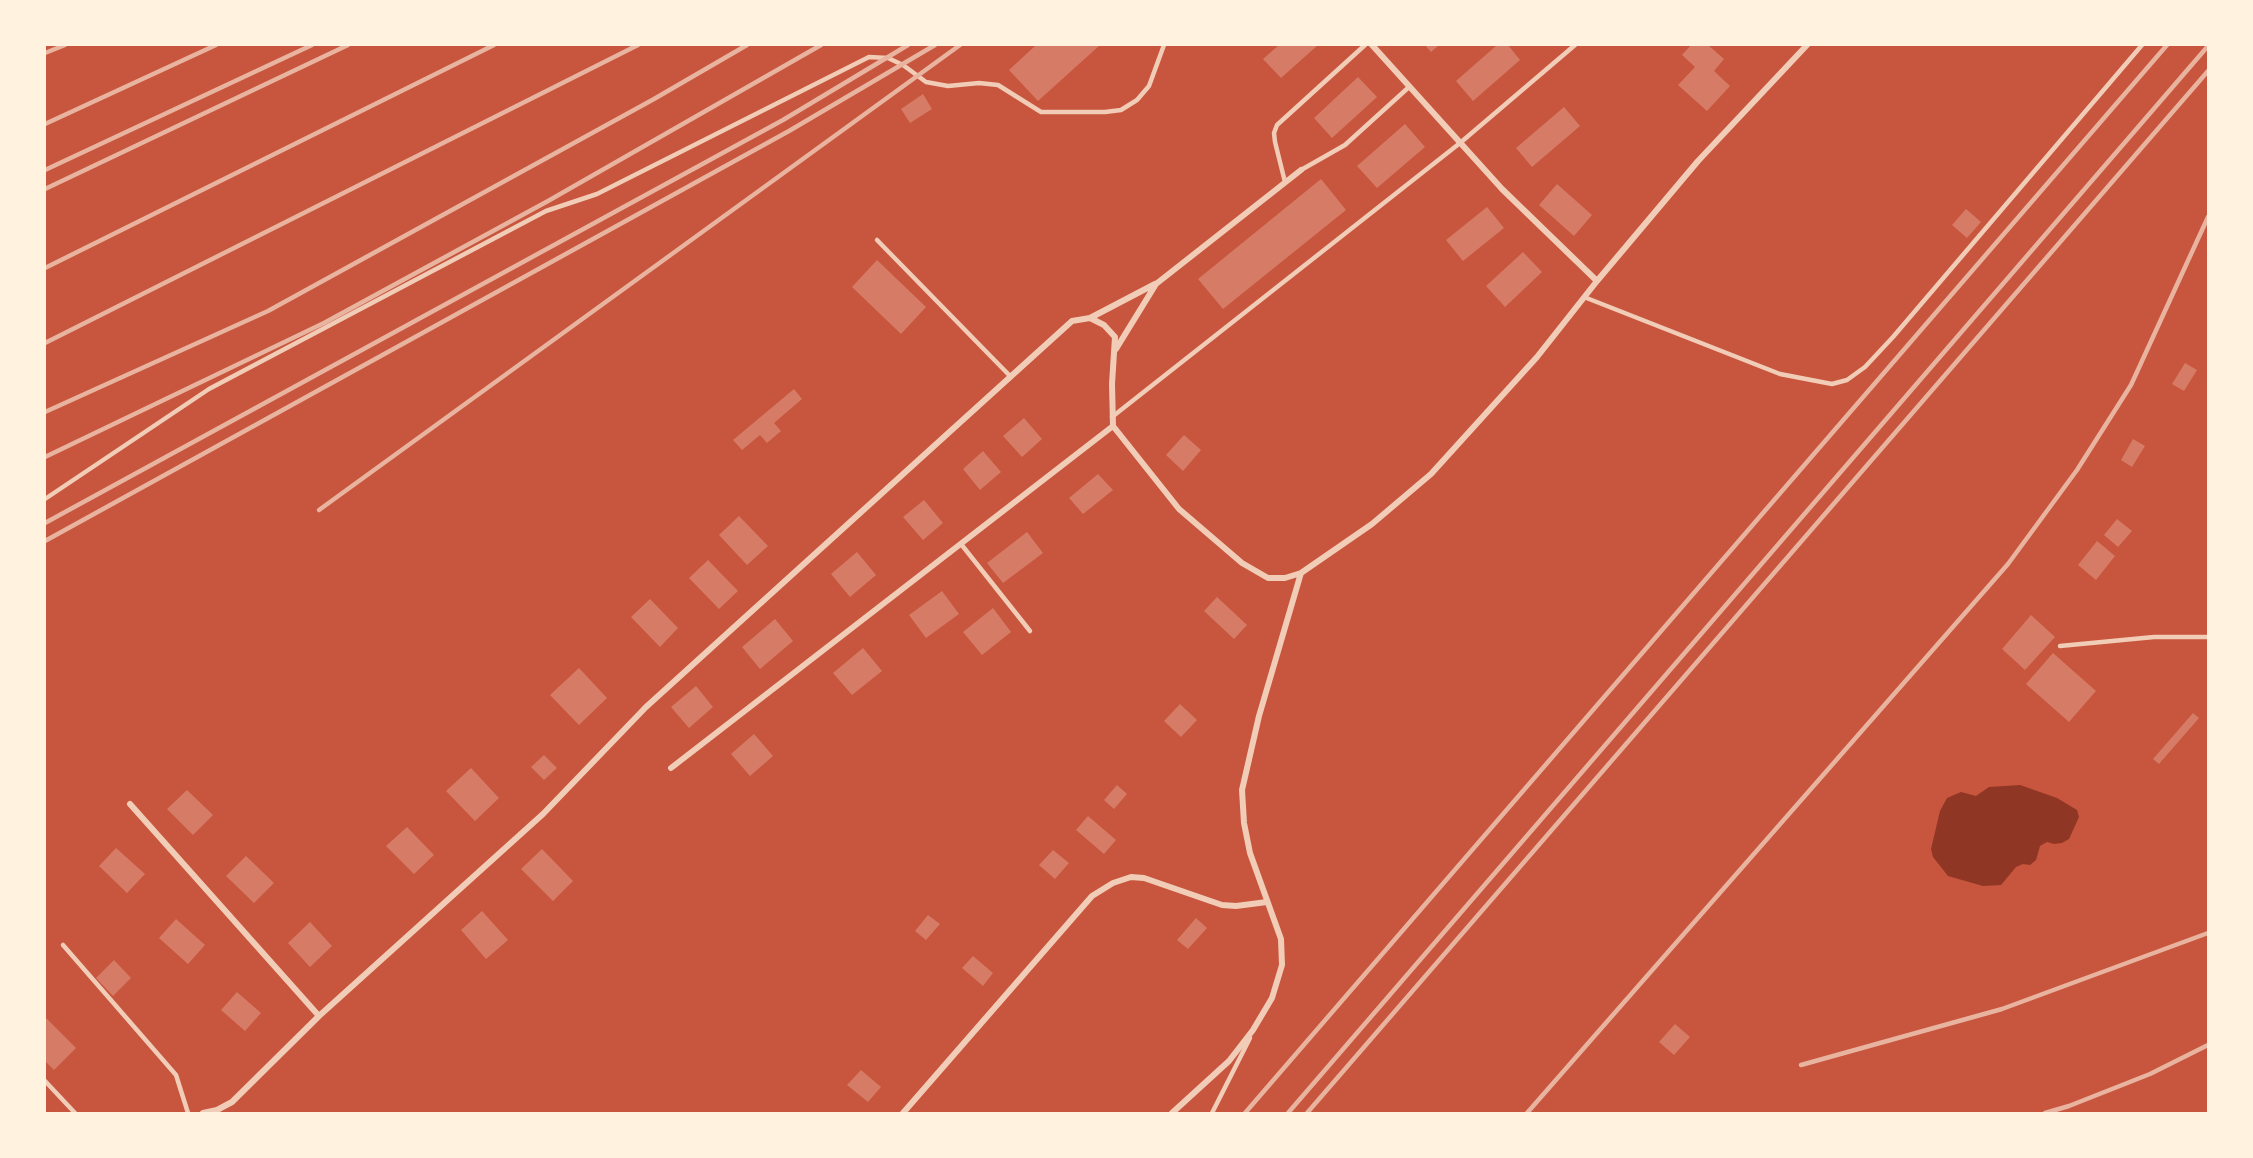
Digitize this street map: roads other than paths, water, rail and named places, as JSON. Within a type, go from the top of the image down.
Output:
[{"type":"street","points":[[1372,45],[1502,189],[1597,281]]},
{"type":"street","points":[[1090,318],[1104,325],[1115,337],[1112,384],[1113,426],[1179,509],[1242,563],[1268,578],[1285,578],[1301,573],[1372,524],[1431,474],[1537,357],[1597,281],[1698,161],[1807,45]]},
{"type":"street","points":[[203,1113],[217,1110],[232,1102],[319,1016],[543,814],[646,707],[1072,321],[1090,318],[1156,284],[1300,170]]},
{"type":"street","points":[[1116,349],[1156,284]]},
{"type":"street","points":[[671,768],[1113,426]]},
{"type":"street","points":[[1172,1113],[1229,1061],[1253,1030],[1272,999],[1282,965],[1281,939],[1250,853],[1244,823],[1242,790],[1259,716],[1301,573]]},
{"type":"street","points":[[130,804],[319,1016]]},
{"type":"street","points":[[903,1113],[1092,896],[1113,883],[1131,877],[1144,878],[1222,904],[1236,906],[1267,902]]},
{"type":"lane","points":[[45,499],[209,389],[546,211],[597,194],[869,57],[888,58],[903,65],[926,82],[948,86],[979,83],[999,85],[1041,112],[1105,112],[1121,110],[1137,100],[1149,86],[1164,45]]},
{"type":"lane","points":[[1285,182],[1275,142],[1274,133],[1277,125],[1365,45]]},
{"type":"lane","points":[[1112,417],[1460,143],[1575,45]]},
{"type":"lane","points":[[1584,297],[1780,374],[1832,384],[1847,380],[1865,367],[1893,337],[2142,45]]},
{"type":"lane","points":[[1300,170],[1345,145],[1409,87]]},
{"type":"lane","points":[[877,240],[1011,377]]},
{"type":"lane","points":[[961,544],[1030,631]]},
{"type":"lane","points":[[2060,646],[2154,637],[2208,637]]},
{"type":"lane","points":[[63,945],[176,1075],[188,1113]]},
{"type":"lane","points":[[1212,1113],[1253,1030]]},
{"type":"lane","points":[[45,1081],[75,1113]]},
{"type":"railway","points":[[45,53],[65,45]]},
{"type":"railway","points":[[45,124],[216,45]]},
{"type":"railway","points":[[45,170],[312,45]]},
{"type":"railway","points":[[45,189],[348,45]]},
{"type":"railway","points":[[45,268],[494,45]]},
{"type":"railway","points":[[45,343],[638,45]]},
{"type":"railway","points":[[45,412],[268,311],[654,99],[747,45]]},
{"type":"railway","points":[[45,457],[324,323],[548,201],[821,45]]},
{"type":"railway","points":[[45,523],[783,120],[908,45]]},
{"type":"railway","points":[[45,541],[789,131],[935,45]]},
{"type":"railway","points":[[319,510],[960,45]]},
{"type":"railway","points":[[1245,1113],[2167,45]]},
{"type":"railway","points":[[1288,1113],[2208,46]]},
{"type":"railway","points":[[1307,1113],[2208,71]]},
{"type":"railway","points":[[1527,1113],[2008,564],[2077,470],[2131,385],[2208,217]]},
{"type":"railway","points":[[1801,1065],[2002,1009],[2208,933]]},
{"type":"railway","points":[[2045,1113],[2150,1074],[2208,1045]]}]
